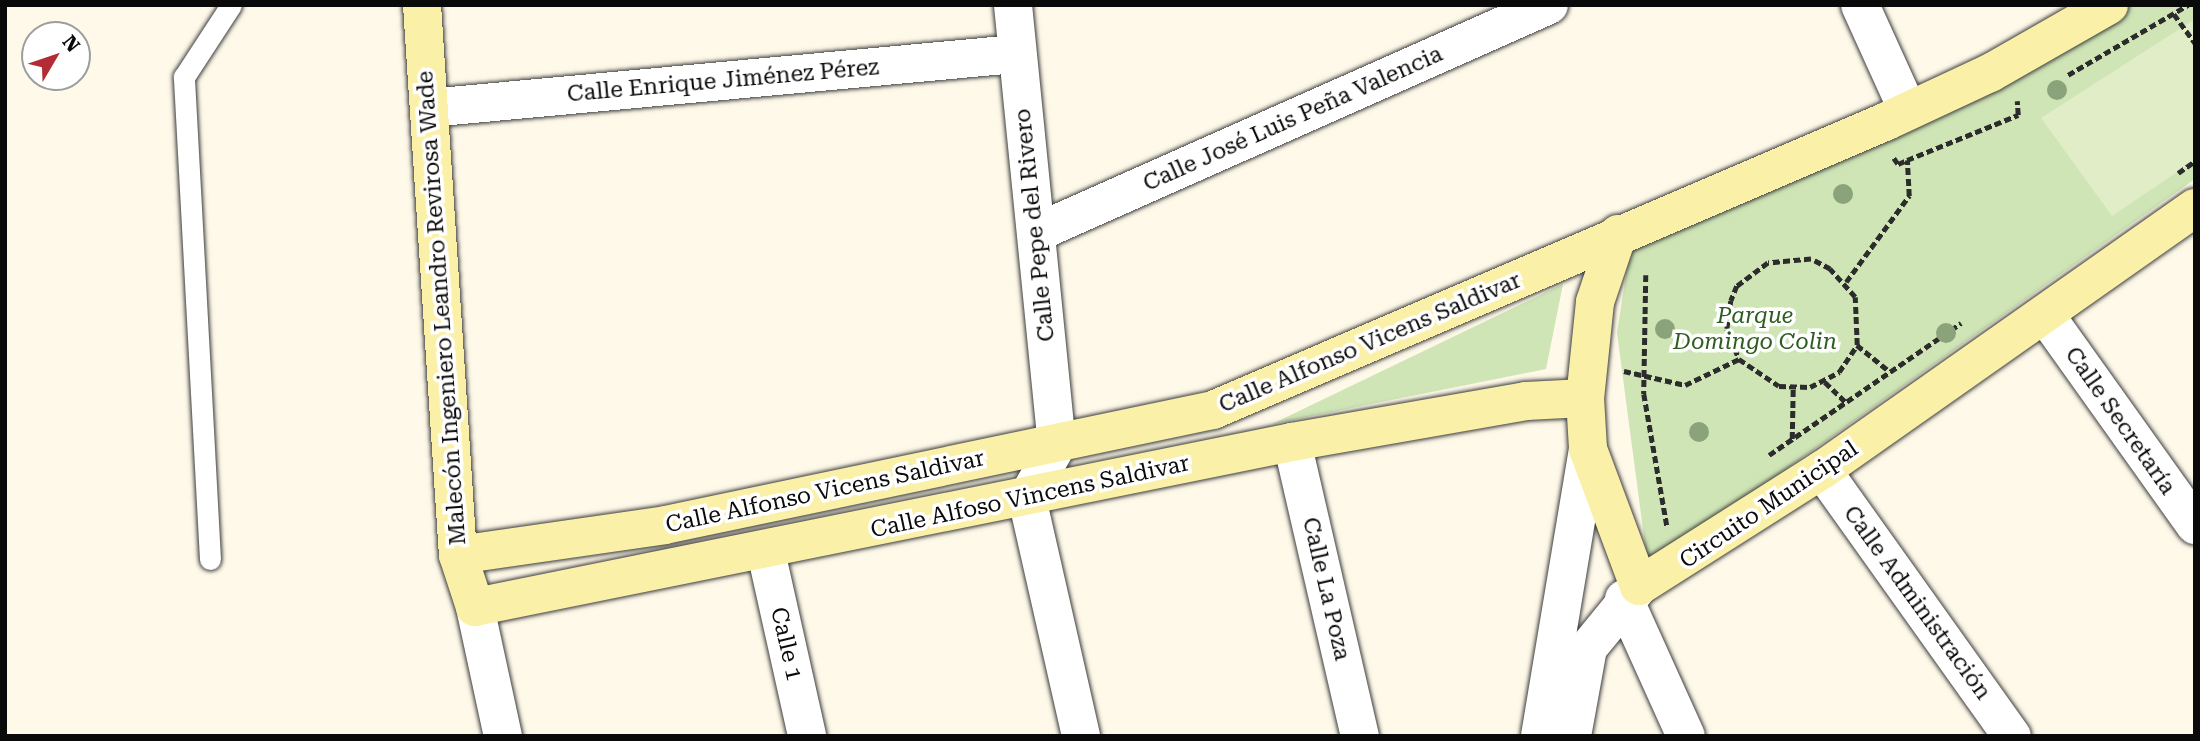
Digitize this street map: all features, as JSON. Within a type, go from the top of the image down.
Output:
[{"type":"main road","name":"Malecón Ingeniero Leandro Revirosa Wade","points":[[422,5],[458,555],[475,607]]},
{"type":"main road","name":"Calle Alfonso Vicens Saldivar","points":[[458,555],[664,525],[1057,445],[1241,400],[1618,234],[1908,111],[2109,5]]},
{"type":"main road","name":"Circuito Municipal","points":[[1632,593],[1822,470],[2046,316],[2195,208]]},
{"type":"main road","points":[[1618,234],[1595,302],[1585,398],[1588,449],[1632,593]]},
{"type":"main road","name":"Calle Alfoso Vincens Saldivar","points":[[475,607],[766,552],[1292,442],[1526,401],[1585,398]]},
{"type":"street","name":"Calle Pepe del Rivero","points":[[1013,5],[1016,54],[1038,232],[1057,445]]},
{"type":"street","name":"Calle José Luis Peña Valencia","points":[[1038,232],[1549,5]]},
{"type":"street","points":[[1860,5],[1908,111]]},
{"type":"street","name":"Calle Enrique Jiménez Pérez","points":[[429,108],[1016,54]]},
{"type":"street","name":"Calle Secretaría","points":[[2046,316],[2195,525]]},
{"type":"street","name":"Calle La Poza","points":[[1292,442],[1360,736]]},
{"type":"street","points":[[1057,445],[1027,498],[1081,736]]},
{"type":"street","points":[[1540,736],[1588,449]]},
{"type":"street","name":"Calle Administración","points":[[1822,470],[2012,736]]},
{"type":"street","name":"Calle 1","points":[[766,552],[807,736]]},
{"type":"street","points":[[1572,736],[1588,648],[1632,593]]},
{"type":"street","points":[[1632,593],[1686,736]]},
{"type":"street","points":[[475,607],[503,736]]},
{"type":"lane","points":[[210,559],[184,77],[230,5]]},
{"type":"path","points":[[2056,82],[2189,5]]},
{"type":"path","points":[[2174,14],[2195,43]]},
{"type":"path","points":[[1890,150],[1898,164],[2018,115],[2015,102],[2025,97]]},
{"type":"path","points":[[1846,282],[1909,195],[1906,160]]},
{"type":"path","points":[[2173,176],[2195,161]]},
{"type":"path","points":[[1786,258],[1811,259],[1846,282],[1860,310],[1857,345],[1825,382],[1793,389],[1740,359],[1726,316],[1737,286],[1749,274],[1786,258]]},
{"type":"path","points":[[1648,266],[1644,380],[1667,528],[1675,523]]},
{"type":"path","points":[[1759,462],[1968,318]]},
{"type":"path","points":[[1857,345],[1890,371]]},
{"type":"path","points":[[1591,351],[1644,380],[1685,385],[1740,359]]},
{"type":"path","points":[[1825,382],[1845,401]]},
{"type":"path","points":[[1792,439],[1793,389]]},
{"type":"green space","name":"Parque Domingo Colin","points":[[2120,5],[2195,5],[2195,179],[1648,567],[1617,333],[1630,249]]},
{"type":"green space","points":[[2195,19],[2195,160],[2112,216],[2041,118]]},
{"type":"green space","points":[[1563,284],[1546,369],[1272,424]]}]
